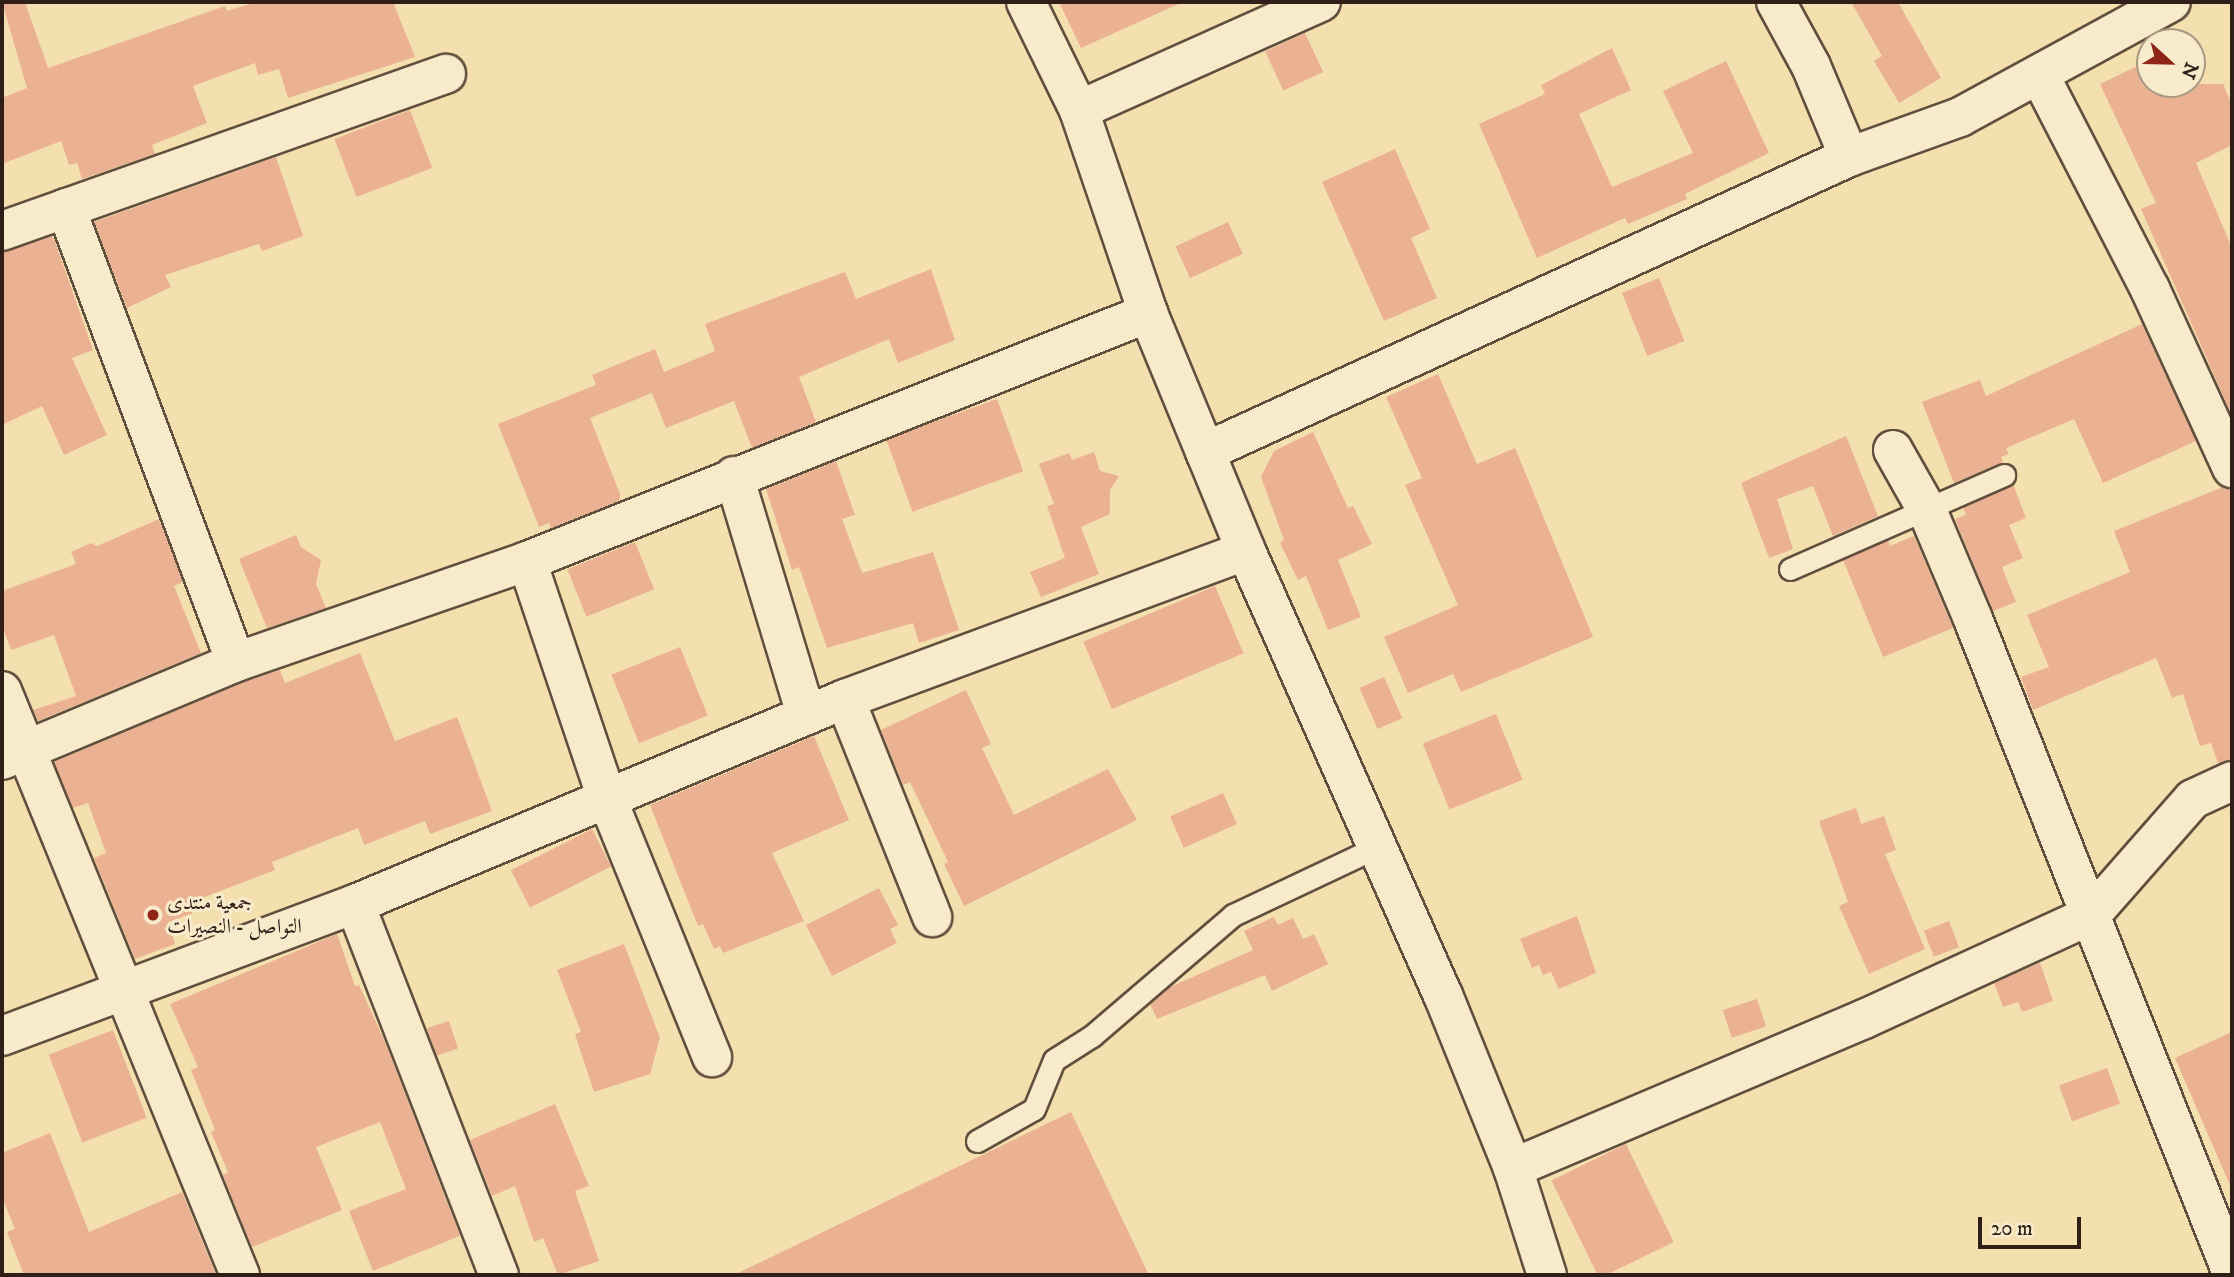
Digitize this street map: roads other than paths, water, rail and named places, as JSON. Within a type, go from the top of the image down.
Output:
[{"type":"street","points":[[1026,2],[1079,110],[1148,313],[1246,551],[1375,848],[1443,995],[1513,1168],[1547,1275]]},
{"type":"street","points":[[1079,110],[1321,2]]},
{"type":"street","points":[[1776,2],[1811,66],[1849,156]]},
{"type":"street","points":[[1205,452],[1849,156],[1960,117],[2040,76],[2171,2]]},
{"type":"street","points":[[2,231],[446,74]]},
{"type":"street","points":[[2040,76],[2150,289],[2232,468]]},
{"type":"street","points":[[66,208],[236,662]]},
{"type":"street","points":[[14,756],[236,662],[527,561],[734,476],[1148,313]]},
{"type":"street","points":[[1892,450],[1927,510],[2232,1273]]},
{"type":"street","points":[[734,476],[806,715]]},
{"type":"street","points":[[2,1036],[355,904],[606,796],[845,699],[1246,551]]},
{"type":"street","points":[[527,561],[606,796],[712,1057]]},
{"type":"street","points":[[2,691],[14,756],[123,989],[240,1275]]},
{"type":"street","points":[[845,699],[932,917]]},
{"type":"street","points":[[1513,1168],[1864,1019],[2091,915],[2193,799],[2232,781]]},
{"type":"street","points":[[355,904],[499,1275]]},
{"type":"lane","points":[[1790,569],[2004,475]]},
{"type":"lane","points":[[977,1141],[1034,1109],[1054,1060],[1092,1036],[1233,915],[1375,848]]},
{"type":"place","name":"جمعية منتدى التواصل - النصيرات","points":[[153,915]]}]
